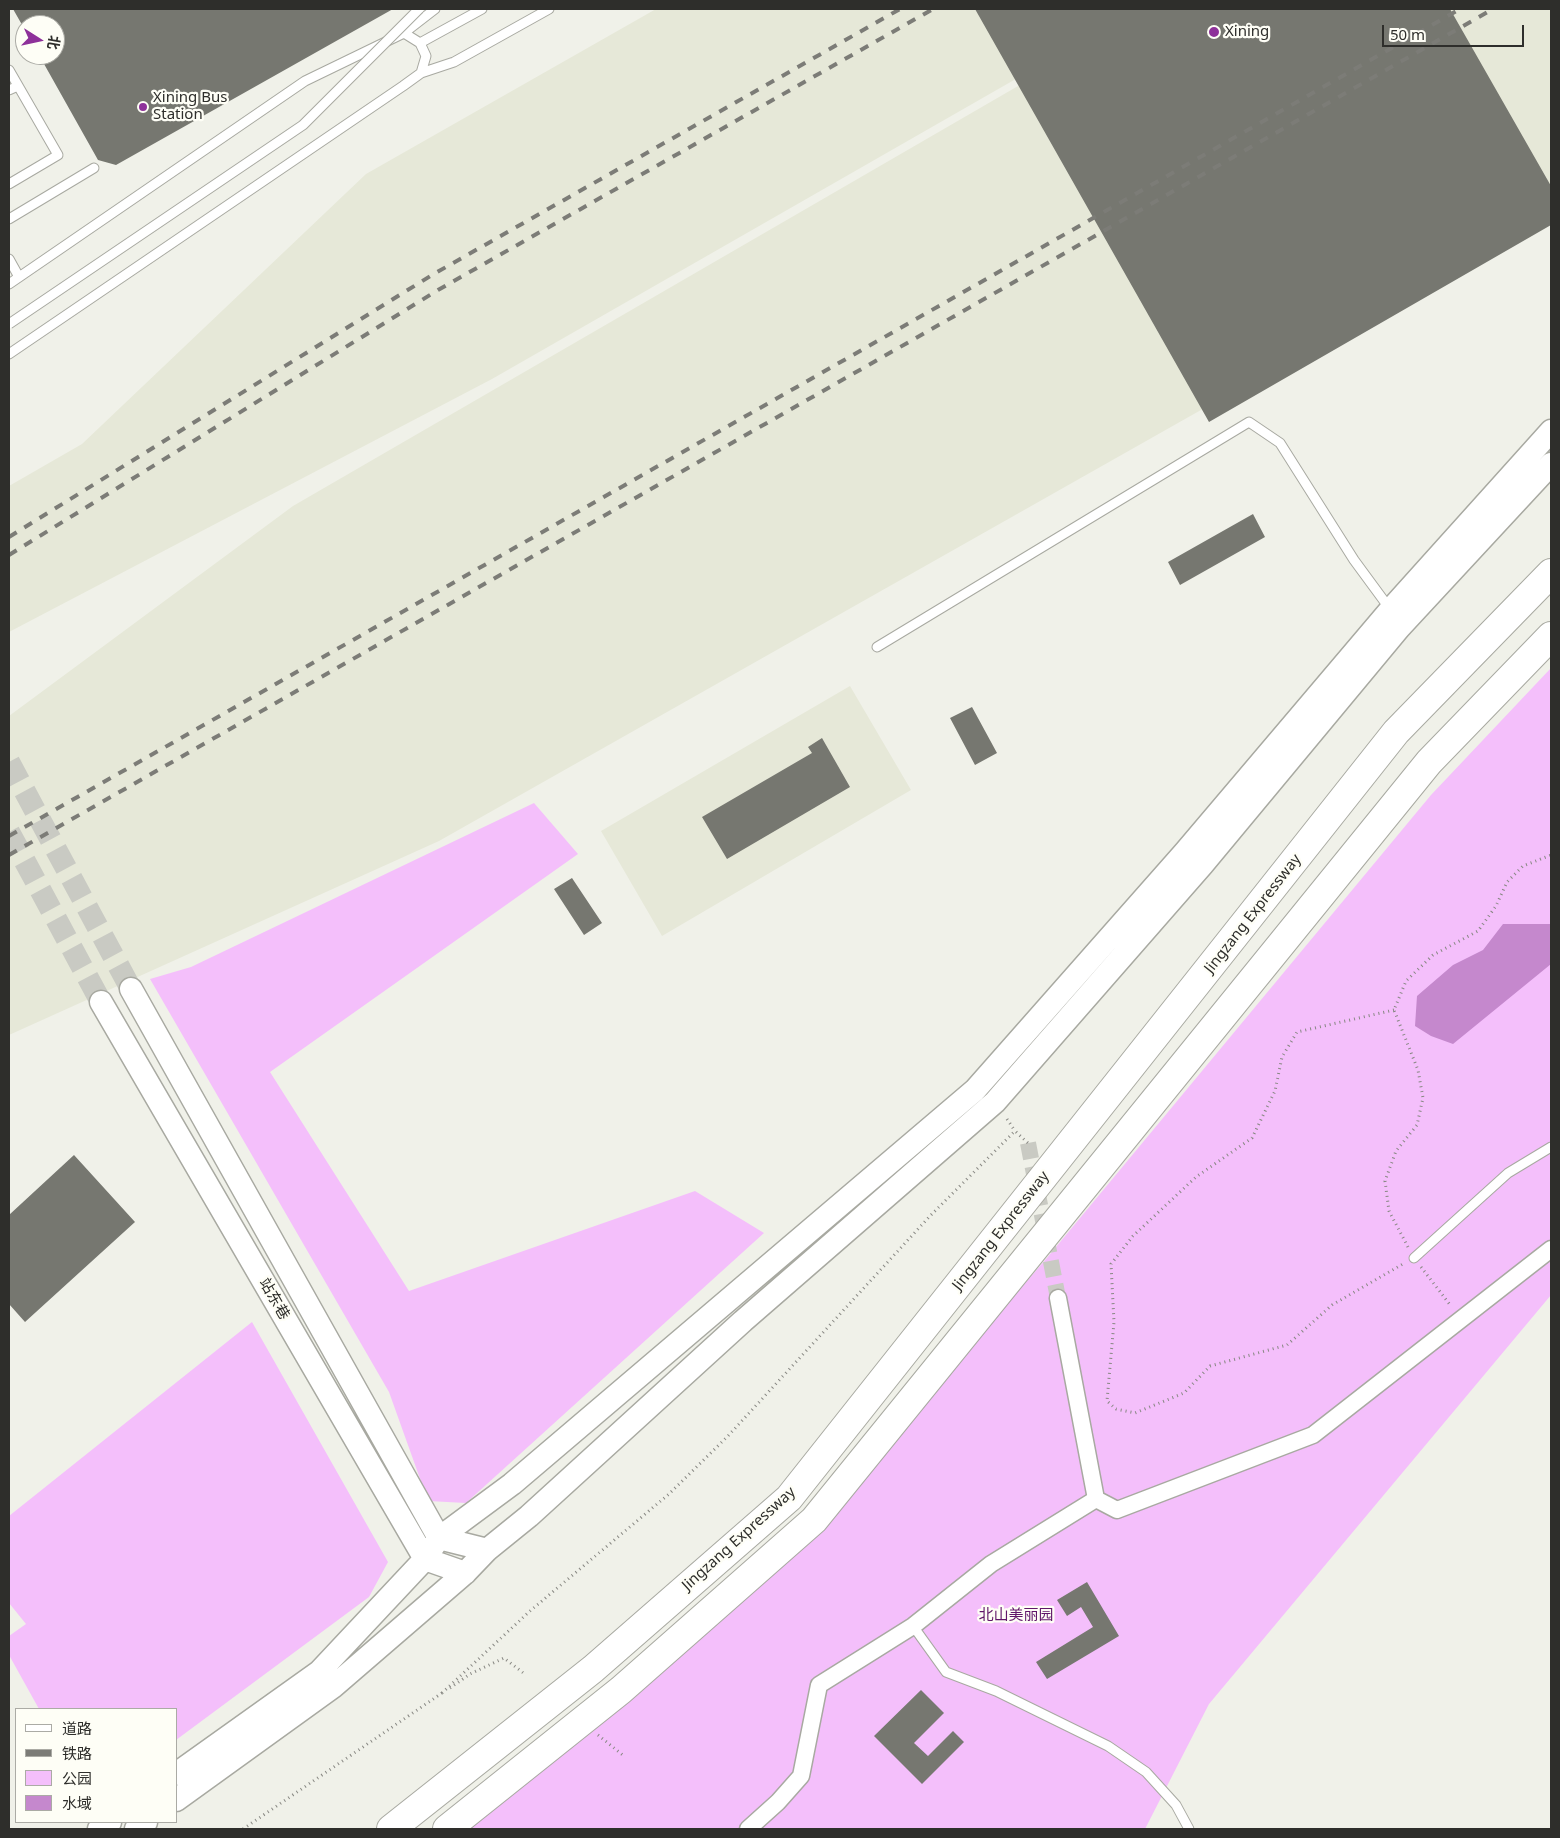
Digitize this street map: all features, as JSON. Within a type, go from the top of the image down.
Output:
[{"type":"highway","name":"Jingzang Expressway","points":[[391,1829],[593,1670],[788,1498],[1396,732],[1551,573]]},
{"type":"highway","points":[[447,1829],[621,1690],[814,1520],[1429,762],[1551,636]]},
{"type":"main road","points":[[178,1773],[319,1672],[425,1559],[439,1538],[512,1484],[975,1090],[1185,852],[1390,609],[1551,431]]},
{"type":"main road","points":[[178,1799],[334,1686],[465,1573],[487,1550],[529,1516],[743,1321],[995,1102],[1202,864],[1399,628],[1551,464]]},
{"type":"main road","name":"站东巷","points":[[131,988],[439,1538]]},
{"type":"main road","name":"站东巷","points":[[102,1002],[425,1559]]},
{"type":"main road","points":[[439,1538],[487,1550]]},
{"type":"main road","points":[[425,1559],[465,1573]]},
{"type":"street","points":[[1096,1499],[1117,1510],[1313,1435],[1551,1249]]},
{"type":"street","points":[[1058,1298],[1096,1499]]},
{"type":"street","points":[[748,1829],[778,1802],[801,1776],[819,1685],[913,1626],[991,1564],[1096,1499]]},
{"type":"lane","points":[[9,324],[303,125],[419,9]]},
{"type":"lane","points":[[9,284],[305,81],[404,33],[435,9]]},
{"type":"lane","points":[[420,43],[482,9]]},
{"type":"lane","points":[[9,354],[421,73],[454,62],[549,9]]},
{"type":"lane","points":[[404,33],[420,43],[426,56],[421,73]]},
{"type":"lane","points":[[9,70],[58,155],[9,184]]},
{"type":"lane","points":[[9,90],[18,86]]},
{"type":"lane","points":[[9,219],[94,168]]},
{"type":"lane","points":[[9,259],[19,277]]},
{"type":"lane","points":[[877,647],[1249,422],[1280,443],[1354,560],[1390,609]]},
{"type":"lane","points":[[1414,1258],[1508,1173],[1551,1147]]},
{"type":"lane","points":[[913,1626],[946,1672],[996,1691],[1108,1746],[1146,1772],[1176,1805],[1189,1829]]},
{"type":"path","points":[[1462,1319],[1440,1294],[1414,1258],[1389,1211],[1385,1181],[1396,1151],[1417,1125],[1423,1098],[1418,1070],[1394,1010],[1406,981],[1433,955],[1478,931],[1496,906],[1507,882],[1522,866],[1551,855]]},
{"type":"path","points":[[1394,1010],[1297,1032],[1282,1057],[1275,1091],[1252,1138],[1196,1177],[1133,1236],[1111,1264],[1114,1322],[1107,1401],[1116,1409],[1135,1412],[1184,1394],[1210,1366],[1286,1345],[1332,1305],[1414,1258]]},
{"type":"path","points":[[442,1693],[530,1611],[670,1494],[728,1436],[930,1216],[1015,1131],[1028,1143]]},
{"type":"path","points":[[242,1829],[470,1674],[504,1658],[526,1676]]},
{"type":"path","points":[[592,1730],[624,1756]]},
{"type":"shaded area","points":[[656,9],[1138,9],[492,379],[9,632],[9,486],[82,444],[366,174]]},
{"type":"shaded area","points":[[1151,9],[1551,9],[1551,212],[439,841],[9,1035],[9,716],[293,506]]},
{"type":"shaded area","points":[[850,686],[911,790],[662,936],[601,831]]},
{"type":"green space","name":"北山美丽园","points":[[1551,668],[1551,1295],[1209,1704],[1145,1829],[454,1829],[867,1466],[1046,1259],[1431,795]]},
{"type":"green space","points":[[534,803],[578,854],[270,1072],[409,1291],[695,1191],[764,1233],[466,1503],[428,1501],[389,1392],[150,979],[191,967]]},
{"type":"green space","points":[[252,1322],[388,1562],[369,1597],[178,1739],[178,1708],[38,1708],[9,1655],[9,1636],[26,1624],[9,1603],[9,1516]]},
{"type":"water","points":[[1503,924],[1551,924],[1551,964],[1453,1044],[1431,1036],[1415,1026],[1417,996],[1453,965],[1483,950]]},
{"type":"building","name":"Xining Bus Station","points":[[13,9],[393,9],[116,165],[98,160],[45,65],[65,65],[65,15],[16,15]]},
{"type":"building","points":[[975,9],[1450,9],[1551,186],[1551,225],[1209,422]]},
{"type":"building","points":[[1253,514],[1265,537],[1180,585],[1168,562]]},
{"type":"building","points":[[972,707],[997,753],[975,765],[950,718]]},
{"type":"building","points":[[822,738],[850,787],[727,859],[702,817],[812,753],[808,747]]},
{"type":"building","points":[[572,878],[602,923],[584,935],[554,889]]},
{"type":"building","points":[[74,1155],[135,1222],[25,1322],[9,1304],[9,1215]]},
{"type":"building","points":[[1087,1582],[1119,1636],[1047,1679],[1036,1662],[1093,1627],[1081,1607],[1067,1616],[1057,1600]]},
{"type":"building","points":[[921,1690],[944,1713],[914,1743],[928,1756],[953,1731],[964,1742],[922,1784],[874,1736]]},
{"type":"tunnel","points":[[9,762],[131,989]]},
{"type":"tunnel","points":[[9,832],[101,1002]]},
{"type":"tunnel","points":[[1028,1143],[1058,1298]]},
{"type":"railway","points":[[9,537],[432,275],[900,9]]},
{"type":"railway","points":[[9,555],[438,290],[933,9]]},
{"type":"railway","points":[[9,836],[1460,9]]},
{"type":"railway","points":[[9,855],[1493,9]]},
{"type":"place","name":"Xining","points":[[1214,32]]},
{"type":"place","name":"Xining Bus Station","points":[[143,107]]}]
